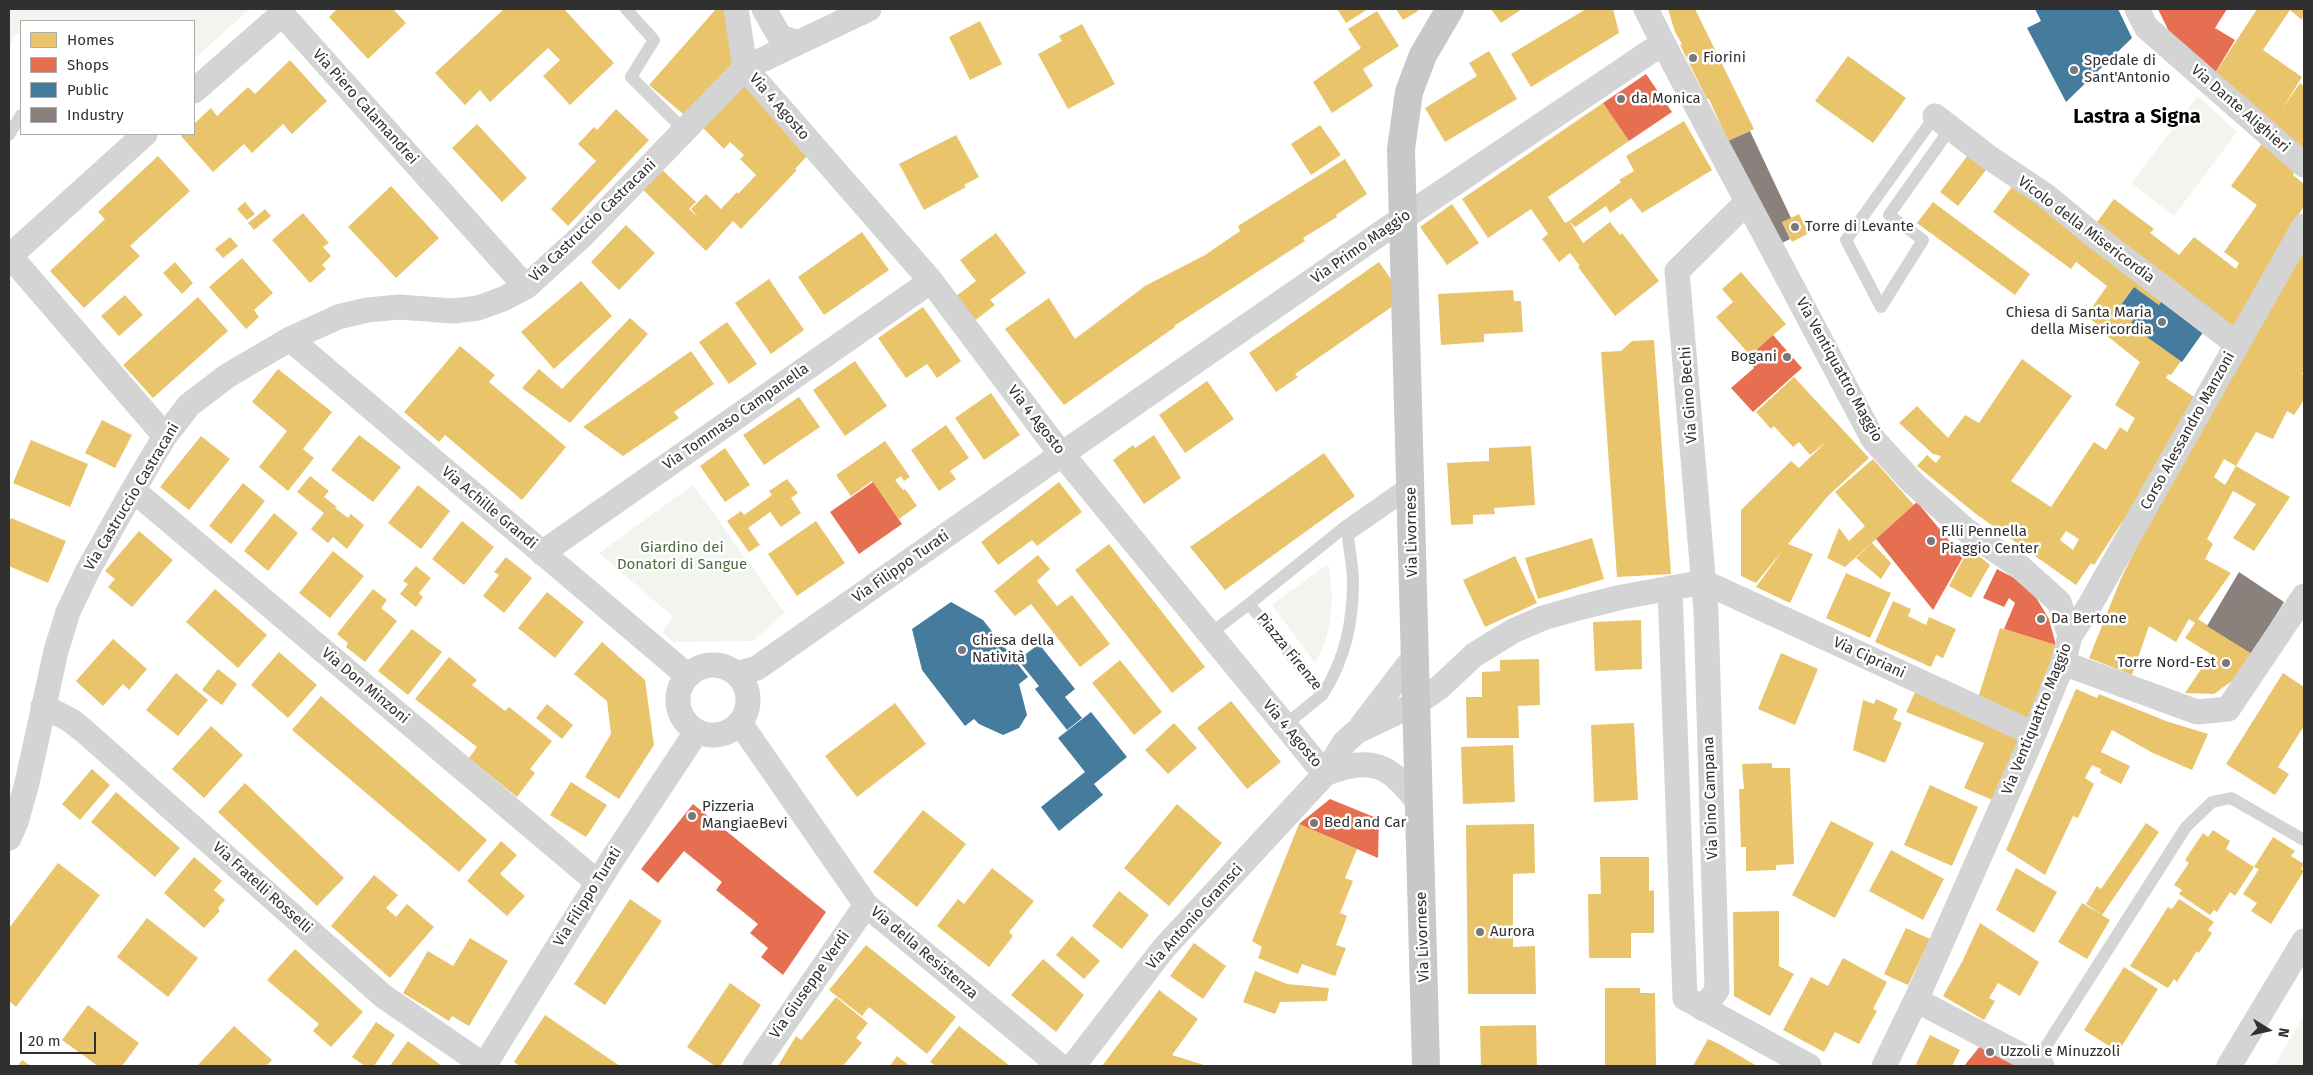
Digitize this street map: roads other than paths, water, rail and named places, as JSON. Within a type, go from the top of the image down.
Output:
[{"type":"main road","name":"Via Livornese","points":[[1426,1066],[1401,149],[1409,92],[1423,55],[1450,9]]},
{"type":"street","points":[[736,9],[745,68]]},
{"type":"street","points":[[764,9],[780,37],[796,42]]},
{"type":"street","name":"Via Castruccio Castracani","points":[[9,838],[16,822],[18,779],[43,706],[68,612],[133,490],[165,436],[189,405],[227,376],[290,339],[338,317],[366,310],[399,307],[453,311],[478,308],[503,299],[526,287],[582,236],[686,131],[745,68],[796,42],[869,9]]},
{"type":"street","name":"Via Ventiquattro Maggio","points":[[1646,9],[1662,43],[1873,439],[1912,483],[1967,532],[2020,567],[2058,602],[2070,636],[2063,663],[2034,734],[1916,1000],[1884,1066]]},
{"type":"street","name":"Via Dante Alighieri","points":[[2137,9],[2146,27],[2304,165]]},
{"type":"street","name":"Via Piero Calamandrei","points":[[195,90],[282,14],[526,287]]},
{"type":"street","name":"Via Primo Maggio","points":[[1062,454],[1402,219],[1662,43]]},
{"type":"street","name":"Via 4 Agosto","points":[[745,68],[930,281],[1062,454],[1325,774]]},
{"type":"street","name":"Vicolo della Misericordia","points":[[1943,122],[2045,195],[2091,233],[2237,344]]},
{"type":"street","points":[[144,135],[9,256],[165,436]]},
{"type":"street","name":"Via Gino Bechi","points":[[1704,582],[1677,272],[1747,202]]},
{"type":"street","name":"Corso Alessandro Manzoni","points":[[2070,636],[2090,605],[2304,226]]},
{"type":"street","name":"Via Tommaso Campanella","points":[[542,553],[930,281]]},
{"type":"street","name":"Via Achille Grandi","points":[[290,339],[688,676]]},
{"type":"street","name":"Via Filippo Turati","points":[[737,674],[757,668],[1062,454]]},
{"type":"street","name":"Via Don Minzoni","points":[[133,490],[597,882]]},
{"type":"street","points":[[1704,582],[1670,588],[1694,1004],[1810,1066]]},
{"type":"street","name":"Via Cipriani","points":[[1704,582],[2034,734]]},
{"type":"street","name":"Via Dino Campana","points":[[1694,1004],[1717,990],[1704,582]]},
{"type":"street","name":"Via Antonio Gramsci","points":[[1356,732],[1417,703],[1440,687],[1474,654],[1513,631],[1543,618],[1578,608],[1670,588]]},
{"type":"street","points":[[2063,663],[2196,712],[2228,709],[2304,596]]},
{"type":"street","name":"Via Antonio Gramsci","points":[[1074,1066],[1164,948],[1325,774],[1344,744],[1391,690],[1415,656]]},
{"type":"street","points":[[707,666],[728,668],[737,674],[744,682],[748,693],[748,704],[740,723],[720,735],[708,735],[697,731],[685,720],[679,706],[679,695],[688,676],[696,669],[707,666]]},
{"type":"street","name":"Via Fratelli Rosselli","points":[[43,706],[70,720],[83,730],[383,996],[484,1066]]},
{"type":"street","name":"Via della Resistenza","points":[[740,723],[866,904],[1060,1066]]},
{"type":"street","name":"Via Filippo Turati","points":[[484,1066],[597,882],[697,731]]},
{"type":"street","points":[[1325,774],[1369,764],[1386,769],[1403,782],[1419,804]]},
{"type":"street","name":"Via Giuseppe Verdi","points":[[755,1066],[866,904]]},
{"type":"street","points":[[2229,1066],[2304,941]]},
{"type":"street","points":[[1916,1000],[2039,1064]]},
{"type":"lane","points":[[626,9],[654,40],[631,77],[686,131]]},
{"type":"lane","points":[[9,135],[20,117]]},
{"type":"lane","points":[[1943,122],[1889,215],[1923,240],[1881,307],[1846,240],[1943,122]]},
{"type":"lane","name":"Piazza Firenze","points":[[1411,486],[1348,535],[1353,580],[1352,613],[1346,643],[1337,672],[1323,694],[1249,604],[1346,526],[1411,486]]},
{"type":"lane","points":[[1210,633],[1249,604]]},
{"type":"lane","points":[[1284,726],[1323,694]]},
{"type":"lane","points":[[2039,1064],[2186,827],[2212,802],[2230,798],[2304,840]]},
{"type":"place","name":"Fiorini","points":[[1693,58]]},
{"type":"place","name":"Spedale di Sant'Antonio","points":[[2074,70]]},
{"type":"place","name":"da Monica","points":[[1621,99]]},
{"type":"place","name":"Torre di Levante","points":[[1795,227]]},
{"type":"place","name":"Chiesa di Santa Maria della Misericordia","points":[[2162,322]]},
{"type":"place","name":"Bogani","points":[[1787,357]]},
{"type":"place","name":"F.lli Pennella Piaggio Center","points":[[1931,541]]},
{"type":"place","name":"Da Bertone","points":[[2041,619]]},
{"type":"place","name":"Chiesa della Natività","points":[[962,650]]},
{"type":"place","name":"Torre Nord-Est","points":[[2226,663]]},
{"type":"place","name":"Pizzeria MangiaeBevi","points":[[692,816]]},
{"type":"place","name":"Bed and Car","points":[[1314,823]]},
{"type":"place","name":"Aurora","points":[[1480,932]]},
{"type":"place","name":"Uzzoli e Minuzzoli","points":[[1990,1052]]},
{"type":"district","name":"Lastra a Signa","points":[[2137,117]]},
{"type":"park label","name":"Giardino dei Donatori di Sangue","points":[[682,556]]}]
